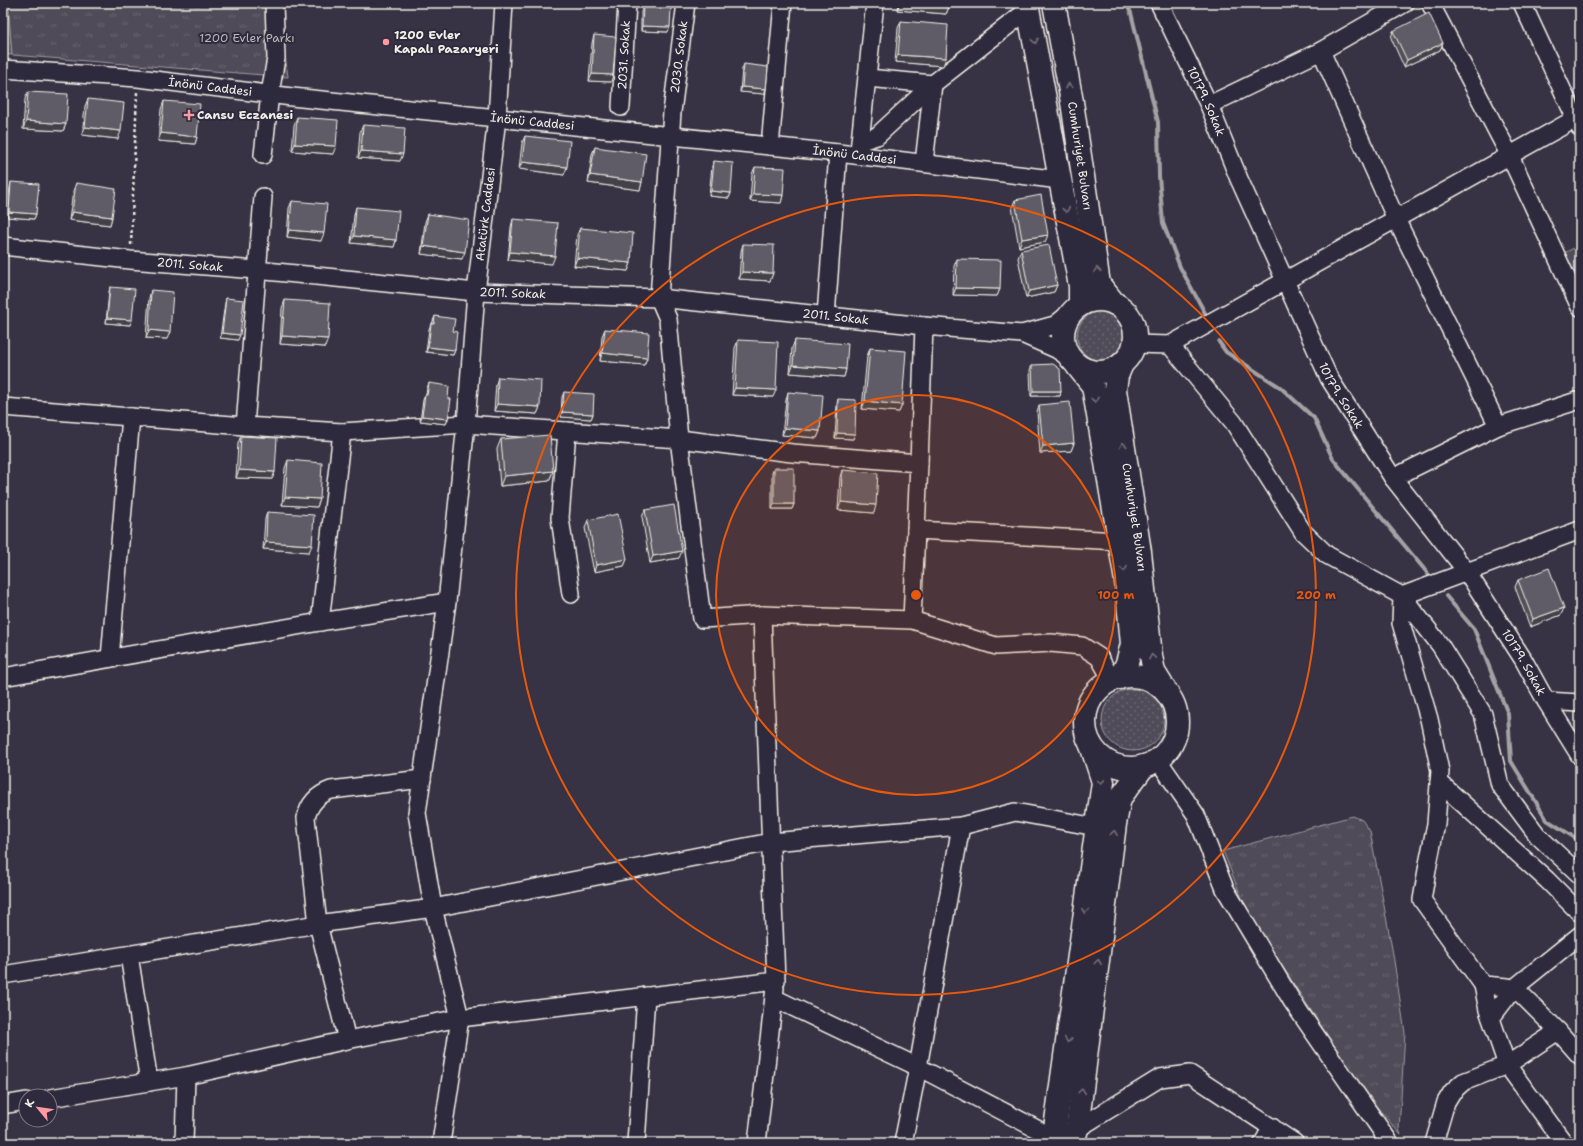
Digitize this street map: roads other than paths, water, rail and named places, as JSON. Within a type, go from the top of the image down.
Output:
[{"type":"main road","name":"Cumhuriyet Bulvarı","points":[[1054,3],[1073,110],[1099,284],[1115,304]]},
{"type":"main road","points":[[1028,6],[1080,286],[1076,308]]},
{"type":"main road","points":[[1073,362],[1088,371],[1100,373],[1112,371],[1122,364],[1130,355],[1134,344],[1135,332],[1131,320],[1124,311],[1115,304],[1103,300],[1091,300],[1076,308],[1065,322],[1062,334],[1063,346],[1073,362],[1093,386],[1126,582],[1132,644],[1127,663],[1116,679]]},
{"type":"main road","name":"Cumhuriyet Bulvarı","points":[[1122,364],[1117,376],[1115,390],[1140,552],[1151,656],[1154,672],[1166,693]]},
{"type":"main road","points":[[1126,676],[1142,677],[1155,683],[1166,693],[1174,705],[1177,720],[1176,735],[1169,749],[1151,763],[1120,798],[1064,1138],[1096,827],[1103,782],[1086,730],[1086,715],[1091,701],[1100,689],[1116,679],[1126,676]]},
{"type":"main road","points":[[1091,745],[1101,757],[1114,765],[1129,768],[1151,763]]},
{"type":"street","points":[[263,155],[276,58],[274,3]]},
{"type":"street","name":"Atatürk Caddesi","points":[[460,1018],[433,908],[417,812],[447,602],[466,424],[476,292],[497,118],[504,3]]},
{"type":"street","name":"2031. Sokak","points":[[621,107],[627,3]]},
{"type":"street","name":"2030. Sokak","points":[[659,298],[672,112],[686,3]]},
{"type":"street","points":[[770,146],[783,3]]},
{"type":"street","points":[[860,148],[875,3]]},
{"type":"street","name":"10179. Sokak","points":[[1159,3],[1209,105],[1239,180],[1329,378],[1393,478],[1467,572],[1523,659],[1546,702],[1580,756]]},
{"type":"street","points":[[1209,105],[1321,51],[1405,3]]},
{"type":"street","points":[[1430,3],[1510,156],[1580,307]]},
{"type":"street","points":[[1134,344],[1170,345],[1510,156],[1578,124],[1522,3]]},
{"type":"street","points":[[860,148],[877,136],[934,84],[1028,6]]},
{"type":"street","points":[[1321,51],[1396,219],[1498,426]]},
{"type":"street","name":"İnönü Caddesi","points":[[3,68],[138,78],[270,94],[770,146],[838,152],[860,148],[924,163],[1060,180]]},
{"type":"street","points":[[867,78],[934,84]]},
{"type":"street","points":[[924,163],[934,84]]},
{"type":"street","points":[[826,316],[838,152]]},
{"type":"street","points":[[245,426],[256,270],[263,197]]},
{"type":"street","name":"2011. Sokak","points":[[3,246],[130,260],[256,270],[476,292],[659,298],[924,326],[1022,334]]},
{"type":"street","points":[[659,298],[668,319],[679,439],[702,619],[762,615],[912,620],[996,646],[1051,642],[1082,646],[1099,657],[1116,679]]},
{"type":"street","points":[[1022,334],[1055,325],[1076,308]]},
{"type":"street","points":[[912,620],[924,326]]},
{"type":"street","points":[[1022,334],[1056,349],[1073,362]]},
{"type":"street","points":[[1170,345],[1234,423],[1303,532],[1327,555],[1402,596],[1440,645],[1483,714],[1500,786],[1538,836],[1580,875]]},
{"type":"street","points":[[1393,478],[1498,426],[1579,403]]},
{"type":"street","points":[[3,407],[342,432],[466,424],[679,439],[792,454],[919,463]]},
{"type":"street","points":[[110,658],[131,417]]},
{"type":"street","points":[[567,431],[560,518],[571,594]]},
{"type":"street","points":[[320,622],[342,432]]},
{"type":"street","points":[[916,530],[1119,541]]},
{"type":"street","points":[[1402,596],[1580,530]]},
{"type":"street","points":[[1402,596],[1401,623],[1429,719],[1440,772],[1436,824],[1422,900],[1483,985],[1491,1018],[1507,1065],[1564,1143]]},
{"type":"street","points":[[3,676],[447,602]]},
{"type":"street","points":[[757,1143],[776,981],[762,615]]},
{"type":"street","points":[[1546,702],[1580,703]]},
{"type":"street","points":[[1151,763],[1196,814],[1225,889],[1288,994],[1390,1143]]},
{"type":"street","points":[[347,1040],[318,924],[306,818],[310,805],[319,795],[330,790],[422,779]]},
{"type":"street","points":[[1439,782],[1547,880],[1580,913]]},
{"type":"street","points":[[3,975],[318,924],[433,908],[771,842],[961,826],[1016,812],[1096,827]]},
{"type":"street","points":[[903,1143],[961,826]]},
{"type":"street","points":[[1491,1018],[1513,988],[1580,936]]},
{"type":"street","points":[[129,955],[149,1082]]},
{"type":"street","points":[[58,1097],[186,1076],[347,1040],[460,1018],[776,981]]},
{"type":"street","points":[[1483,985],[1508,986],[1517,990],[1558,1031],[1580,1056]]},
{"type":"street","points":[[636,1143],[646,996]]},
{"type":"street","points":[[774,998],[1064,1138],[1160,1078],[1190,1074],[1296,1143]]},
{"type":"street","points":[[442,1143],[460,1018]]},
{"type":"street","points":[[1434,1143],[1446,1102],[1452,1092],[1463,1082],[1507,1065],[1558,1031]]},
{"type":"street","points":[[184,1143],[186,1076]]},
{"type":"street","points":[[3,1105],[18,1102]]},
{"type":"street","points":[[1263,1143],[1272,1128]]},
{"type":"waterway","points":[[1126,3],[1131,13],[1158,122],[1159,176],[1163,223],[1180,267],[1205,313]]},
{"type":"waterway","points":[[1219,342],[1226,352],[1280,387],[1314,418],[1333,459],[1429,575]]},
{"type":"waterway","points":[[1446,596],[1474,629],[1508,714],[1511,761],[1547,820],[1580,841]]},
{"type":"place","name":"1200 Evler Kapalı Pazaryeri","points":[[386,42]]},
{"type":"place","name":"Cansu Eczanesi","points":[[189,115]]},
{"type":"park label","name":"1200 Evler Parkı","points":[[247,38]]}]
